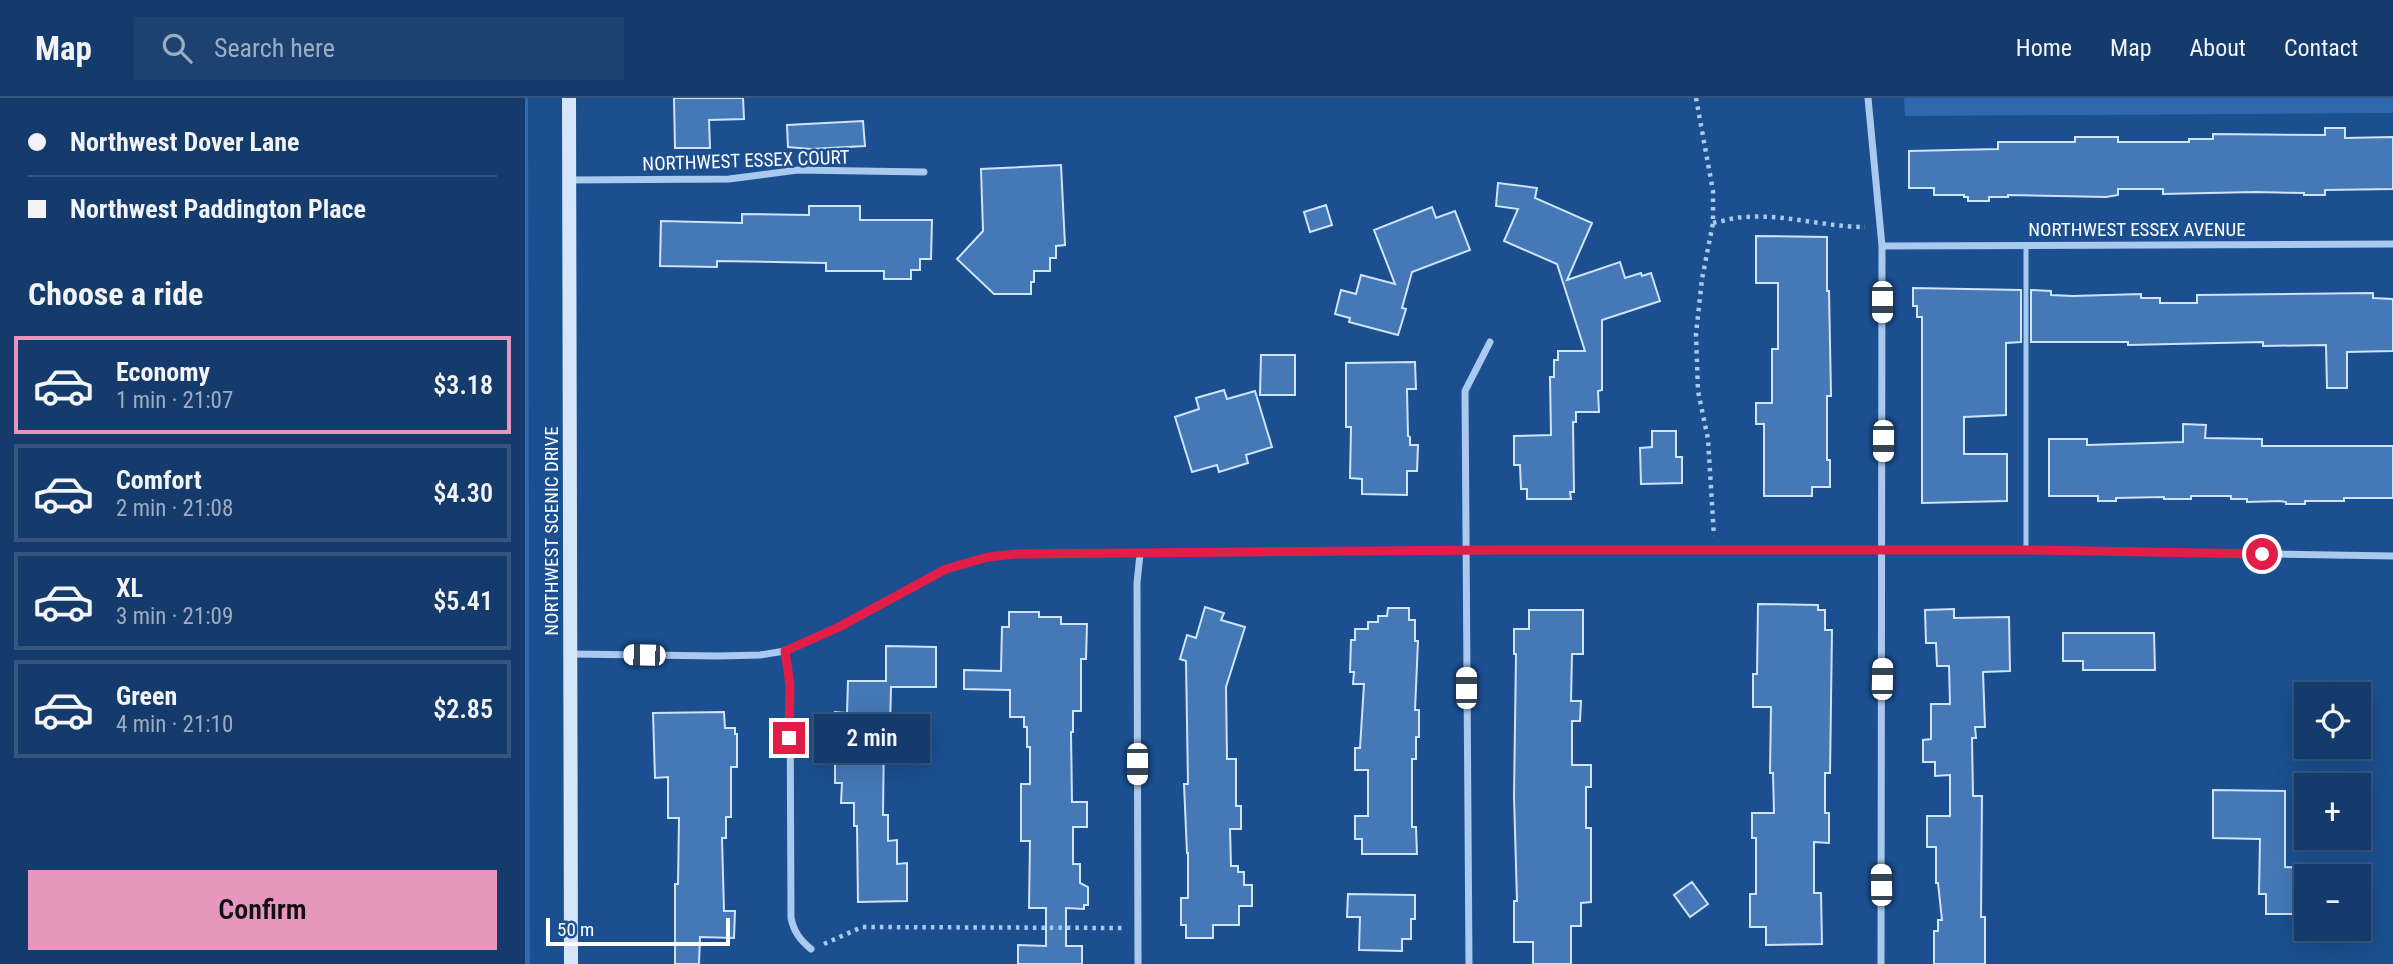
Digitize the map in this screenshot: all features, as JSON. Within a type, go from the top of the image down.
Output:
[{"type":"main road","name":"NORTHWEST SCENIC DRIVE","points":[[569,98],[571,964]]},
{"type":"street","points":[[1868,98],[1882,246],[1881,964]]},
{"type":"street","name":"NORTHWEST ESSEX COURT","points":[[570,180],[729,179],[798,170],[924,172]]},
{"type":"street","name":"NORTHWEST ESSEX AVENUE","points":[[1882,246],[2393,244]]},
{"type":"street","points":[[1469,964],[1465,391],[1490,342]]},
{"type":"street","points":[[571,654],[718,656],[760,655],[785,651],[837,628],[946,569],[988,557],[1016,554],[1465,550],[2027,550],[2393,556]]},
{"type":"street","points":[[1138,964],[1137,583],[1140,554]]},
{"type":"street","points":[[785,651],[790,685],[791,918],[800,940],[811,949]]},
{"type":"lane","points":[[2026,245],[2027,550]]},
{"type":"path","points":[[1696,98],[1713,191],[1713,223],[1702,279],[1696,334],[1698,391],[1707,439],[1715,551]]},
{"type":"path","points":[[1713,223],[1743,216],[1772,216],[1834,226],[1880,226]]},
{"type":"path","points":[[811,949],[862,927],[1138,928]]},
{"type":"shaded area","points":[[525,98],[528,98],[530,964],[525,964]]},
{"type":"shaded area","points":[[1904,98],[2393,98],[2393,113],[1905,116]]},
{"type":"building","points":[[674,98],[743,98],[744,119],[709,120],[710,148],[675,148]]},
{"type":"building","points":[[863,121],[865,146],[811,149],[788,147],[787,125]]},
{"type":"building","points":[[2325,128],[2345,128],[2345,138],[2393,137],[2393,189],[2325,190],[2325,195],[2304,195],[2255,192],[2163,194],[2163,189],[2118,189],[2118,195],[2106,197],[2008,195],[1989,197],[1989,201],[1968,201],[1968,197],[1964,195],[1934,195],[1934,188],[1909,188],[1909,151],[1998,149],[1998,142],[2075,142],[2075,137],[2118,137],[2118,142],[2189,142],[2189,139],[2213,139],[2213,134],[2325,135]]},
{"type":"building","points":[[1061,165],[1065,245],[1056,246],[1056,258],[1050,258],[1050,271],[1034,271],[1031,294],[994,294],[957,259],[983,231],[981,169]]},
{"type":"building","points":[[1498,183],[1537,188],[1535,198],[1592,223],[1567,280],[1620,262],[1625,278],[1651,273],[1660,301],[1602,320],[1602,390],[1598,391],[1599,412],[1576,412],[1576,422],[1573,422],[1574,492],[1570,492],[1571,499],[1527,499],[1527,489],[1521,489],[1520,465],[1514,465],[1514,436],[1551,435],[1550,377],[1554,377],[1554,360],[1558,360],[1558,351],[1585,351],[1557,264],[1504,241],[1518,209],[1496,206]]},
{"type":"building","points":[[1326,205],[1332,225],[1310,232],[1304,212]]},
{"type":"building","points":[[809,206],[860,206],[860,220],[932,220],[931,259],[920,259],[920,270],[911,270],[911,279],[884,279],[884,271],[826,271],[826,263],[717,261],[717,267],[660,266],[661,221],[742,223],[742,214],[809,215]]},
{"type":"building","points":[[1432,207],[1436,218],[1455,211],[1470,250],[1412,272],[1402,308],[1406,309],[1398,335],[1349,322],[1350,318],[1335,314],[1341,290],[1356,294],[1361,275],[1395,284],[1374,230]]},
{"type":"building","points":[[1756,236],[1827,237],[1831,396],[1827,396],[1827,460],[1830,460],[1830,487],[1812,487],[1812,496],[1764,496],[1764,424],[1756,424],[1756,403],[1772,403],[1772,349],[1778,349],[1778,283],[1756,283]]},
{"type":"building","points":[[1913,288],[2021,290],[2021,342],[2006,343],[2006,415],[1964,417],[1964,454],[2007,454],[2007,501],[1922,503],[1922,317],[1917,317],[1917,306],[1913,306]]},
{"type":"building","points":[[2031,290],[2051,291],[2051,295],[2073,296],[2141,294],[2141,298],[2160,298],[2160,303],[2197,303],[2197,295],[2373,293],[2373,298],[2393,299],[2393,351],[2347,352],[2347,388],[2327,388],[2326,345],[2263,346],[2263,342],[2128,345],[2128,342],[2031,342]]},
{"type":"building","points":[[1261,355],[1295,355],[1295,395],[1260,395]]},
{"type":"building","points":[[1415,362],[1416,389],[1407,389],[1408,436],[1410,445],[1418,445],[1417,471],[1407,471],[1407,495],[1362,494],[1362,479],[1350,478],[1351,427],[1346,427],[1346,363]]},
{"type":"building","points":[[1224,390],[1227,399],[1255,391],[1272,447],[1246,455],[1248,463],[1219,472],[1217,465],[1192,472],[1175,417],[1199,409],[1196,398]]},
{"type":"building","points":[[2183,424],[2206,425],[2205,438],[2262,439],[2262,446],[2393,446],[2393,498],[2344,498],[2344,501],[2286,504],[2280,501],[2247,502],[2247,499],[2231,499],[2231,496],[2191,496],[2191,499],[2116,498],[2116,501],[2098,501],[2098,496],[2049,496],[2049,439],[2087,439],[2087,445],[2183,442]]},
{"type":"building","points":[[1652,431],[1676,431],[1676,457],[1682,457],[1682,483],[1641,484],[1640,448],[1652,447]]},
{"type":"building","points":[[1758,604],[1818,605],[1818,610],[1825,610],[1825,630],[1832,630],[1830,773],[1825,773],[1825,813],[1829,813],[1829,843],[1814,842],[1814,893],[1821,893],[1822,944],[1766,945],[1766,927],[1750,927],[1750,894],[1756,894],[1756,838],[1752,838],[1752,813],[1774,813],[1773,773],[1770,773],[1771,707],[1753,707],[1753,674],[1757,674]]},
{"type":"building","points":[[1205,607],[1224,613],[1221,620],[1245,627],[1226,687],[1227,759],[1236,759],[1236,806],[1241,806],[1241,829],[1230,829],[1231,866],[1238,866],[1238,872],[1244,872],[1244,885],[1252,885],[1252,906],[1239,906],[1239,925],[1213,925],[1213,938],[1186,938],[1186,925],[1181,925],[1181,898],[1188,898],[1184,784],[1188,784],[1186,661],[1180,659],[1187,635],[1196,638]]},
{"type":"building","points":[[1388,608],[1409,608],[1409,620],[1415,620],[1415,641],[1418,641],[1415,710],[1419,710],[1419,737],[1416,737],[1416,759],[1412,759],[1412,827],[1416,827],[1417,854],[1362,854],[1362,839],[1355,839],[1355,816],[1368,816],[1368,770],[1355,770],[1355,748],[1360,748],[1364,684],[1353,684],[1354,672],[1350,672],[1351,640],[1355,640],[1355,629],[1368,629],[1368,622],[1378,622],[1378,616],[1387,616]]},
{"type":"building","points":[[1954,609],[1954,618],[2009,617],[2010,671],[1983,672],[1985,727],[1975,727],[1976,738],[1972,738],[1973,796],[1982,796],[1981,917],[1985,917],[1985,964],[1934,964],[1934,931],[1938,931],[1938,920],[1942,920],[1936,883],[1936,847],[1927,847],[1927,816],[1950,816],[1950,775],[1935,776],[1935,762],[1923,762],[1923,740],[1931,739],[1931,704],[1950,704],[1949,666],[1937,666],[1936,643],[1926,643],[1925,610]]},
{"type":"building","points":[[1529,610],[1583,610],[1583,654],[1572,654],[1571,701],[1581,701],[1580,721],[1572,721],[1572,765],[1591,765],[1591,787],[1586,787],[1586,828],[1591,828],[1591,902],[1581,903],[1581,926],[1571,926],[1571,964],[1533,964],[1533,942],[1514,942],[1514,901],[1517,901],[1514,629],[1529,629]]},
{"type":"building","points":[[1009,612],[1039,612],[1039,617],[1061,617],[1061,624],[1087,624],[1086,659],[1081,659],[1081,711],[1073,711],[1071,732],[1072,802],[1087,802],[1087,827],[1073,827],[1073,864],[1080,864],[1080,883],[1088,887],[1088,905],[1084,905],[1084,909],[1066,908],[1066,946],[1082,946],[1082,964],[1018,964],[1018,945],[1046,946],[1046,908],[1029,908],[1030,841],[1021,841],[1021,784],[1030,784],[1027,727],[1024,727],[1024,717],[1010,717],[1010,690],[964,689],[964,670],[1001,671],[1002,627],[1009,627]]},
{"type":"building","points":[[2063,633],[2154,633],[2155,670],[2083,670],[2083,661],[2063,661]]},
{"type":"building","points":[[886,646],[936,647],[936,687],[891,687],[890,730],[884,730],[883,815],[888,815],[888,841],[897,840],[897,864],[907,863],[907,901],[858,902],[854,803],[841,803],[842,783],[835,783],[835,712],[847,713],[848,681],[886,681]]},
{"type":"building","points":[[724,712],[725,728],[735,728],[737,734],[737,767],[731,767],[731,817],[726,817],[726,838],[722,838],[724,911],[735,911],[734,938],[700,937],[699,964],[675,964],[675,884],[678,884],[679,818],[668,818],[668,777],[655,778],[653,713]]},
{"type":"building","points":[[2213,790],[2285,791],[2285,867],[2294,867],[2294,914],[2266,914],[2266,894],[2259,894],[2260,839],[2213,838]]},
{"type":"building","points":[[1692,882],[1708,904],[1690,917],[1674,895]]},
{"type":"building","points":[[1348,894],[1415,895],[1415,919],[1411,919],[1411,939],[1402,939],[1402,951],[1359,950],[1360,917],[1347,917]]},
{"type":"route","points":[[789,738],[790,685],[785,651],[837,628],[946,569],[988,557],[1016,554],[1465,550],[2027,550],[2262,554]]}]
